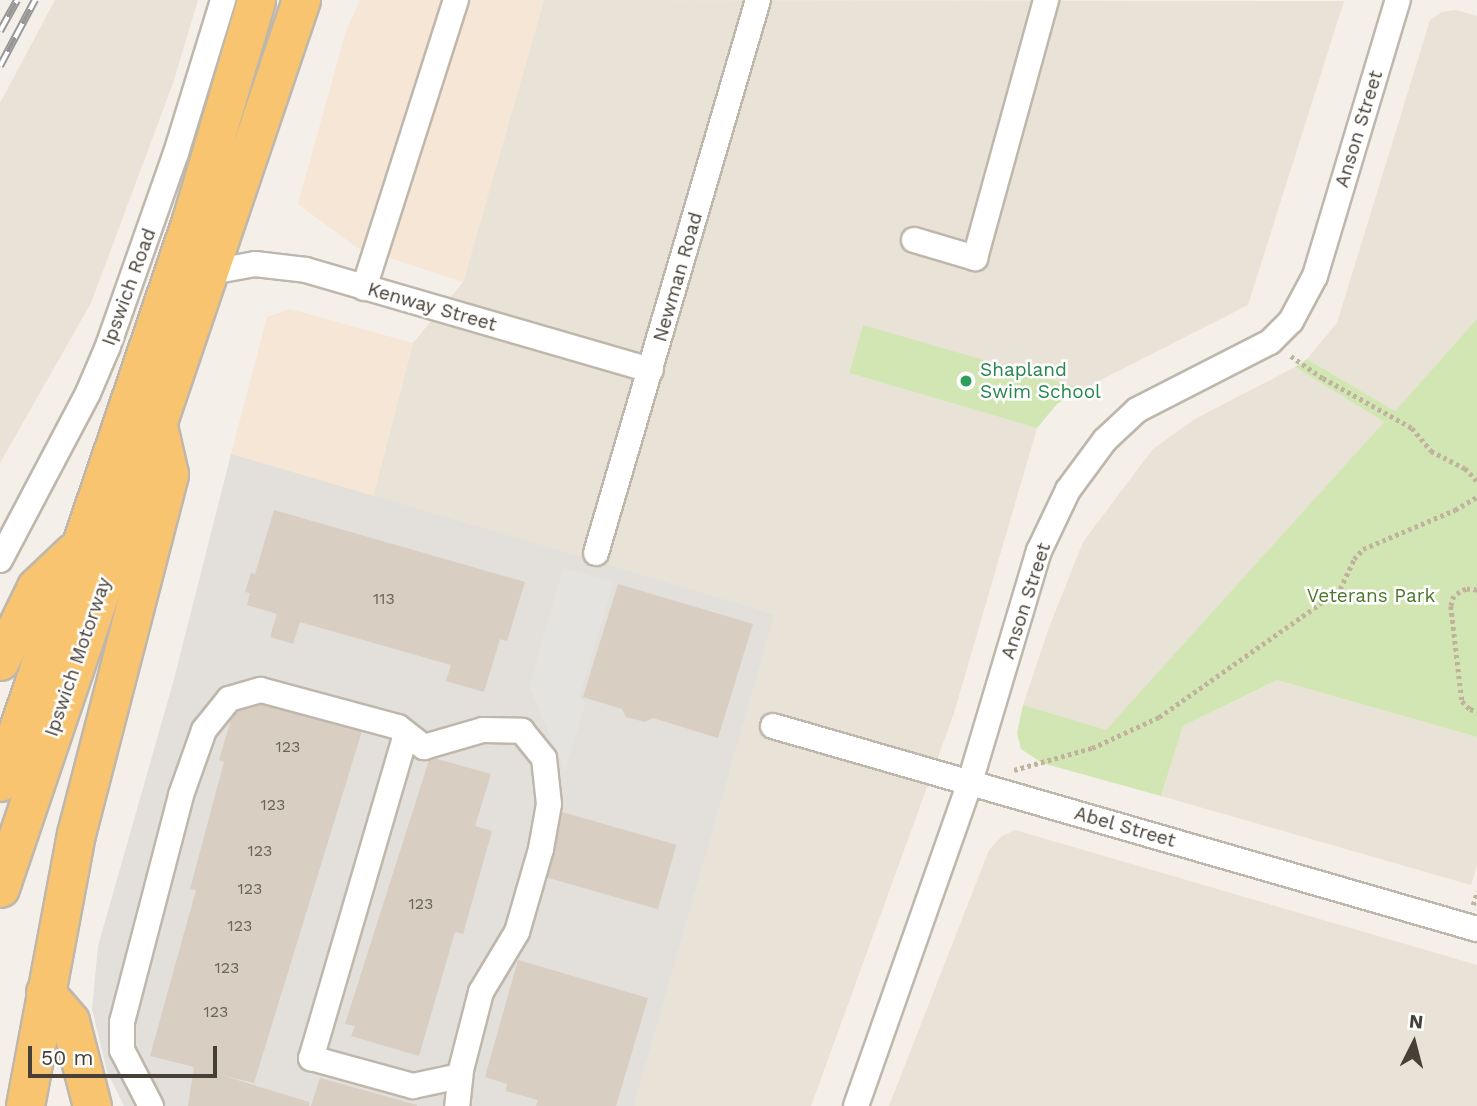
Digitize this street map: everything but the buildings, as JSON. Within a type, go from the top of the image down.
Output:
[{"type":"highway","name":"Ipswich Road","points":[[77,549],[191,220],[256,0]]},
{"type":"highway","points":[[25,1106],[76,834],[169,474],[158,426],[301,0]]},
{"type":"highway","name":"Ipswich Motorway","points":[[0,888],[158,426]]},
{"type":"highway","points":[[0,661],[36,587],[77,549]]},
{"type":"highway","name":"Ipswich Motorway","points":[[0,782],[77,549]]},
{"type":"highway","points":[[45,992],[70,1021],[92,1106]]},
{"type":"street","name":"Ipswich Road","points":[[0,560],[82,405],[108,346],[172,166],[223,0]]},
{"type":"street","points":[[364,288],[456,0]]},
{"type":"street","name":"Newman Road","points":[[596,553],[758,0]]},
{"type":"street","points":[[914,240],[975,258],[1046,0]]},
{"type":"street","name":"Anson Street","points":[[856,1106],[970,782],[1039,551],[1068,489],[1105,440],[1137,410],[1270,342],[1291,321],[1315,276],[1398,0]]},
{"type":"street","name":"Kenway Street","points":[[211,272],[273,264],[651,370]]},
{"type":"street","points":[[151,1106],[122,1050],[122,1022],[181,794],[204,730],[229,699],[261,690],[397,727],[424,747],[483,730],[522,731],[544,758],[549,804],[541,849],[517,932],[481,992],[460,1076],[457,1106]]},
{"type":"street","name":"Abel Street","points":[[773,726],[1477,929]]},
{"type":"street","points":[[406,734],[311,1058],[413,1086],[460,1076]]},
{"type":"path","points":[[1270,342],[1323,378],[1412,428],[1431,451],[1465,468],[1477,481]]},
{"type":"path","points":[[970,782],[1092,748],[1159,717],[1331,597],[1339,589],[1354,559],[1363,550],[1455,510],[1477,497]]},
{"type":"path","points":[[1477,590],[1466,589],[1460,592],[1454,596],[1451,606],[1462,701],[1470,709],[1477,710]]},
{"type":"shaded area","points":[[55,0],[198,0],[173,83],[91,303],[0,463],[0,103]]},
{"type":"shaded area","points":[[360,0],[544,0],[463,282],[356,247],[298,204],[345,34]]},
{"type":"shaded area","points":[[544,0],[1344,1],[1248,305],[1083,389],[863,326],[849,373],[1037,428],[954,713],[811,1106],[634,1106],[775,614],[373,497],[413,343],[463,282]]},
{"type":"shaded area","points":[[1455,10],[1477,16],[1477,319],[1395,411],[1307,359],[1337,323],[1430,20],[1442,12]]},
{"type":"shaded area","points":[[290,309],[413,343],[373,497],[231,454],[267,317]]},
{"type":"shaded area","points":[[1295,367],[1384,422],[1106,731],[1023,705],[1050,625],[1083,542],[1153,449],[1195,419]]},
{"type":"shaded area","points":[[231,454],[775,614],[634,1106],[124,1106],[107,1071],[92,1009],[98,946],[174,679]]},
{"type":"shaded area","points":[[563,568],[614,582],[579,697],[586,702],[565,771],[529,686]]},
{"type":"shaded area","points":[[1277,680],[1477,737],[1477,865],[1471,885],[1161,796],[1183,726]]},
{"type":"shaded area","points":[[1015,830],[1477,965],[1477,1106],[889,1106],[989,850],[1002,836]]},
{"type":"green space","name":"Veterans Park","points":[[1477,319],[1477,737],[1277,680],[1183,726],[1161,796],[1042,763],[1021,749],[1017,733],[1023,705],[1106,730],[1384,422],[1295,367],[1307,359],[1395,411]]},
{"type":"green space","name":"Shapland Swim School","points":[[863,325],[1083,389],[1057,404],[1037,428],[849,373]]},
{"type":"railway","points":[[0,31],[17,0]]},
{"type":"railway","points":[[0,66],[35,0]]},
{"type":"place","name":"Shapland Swim School","points":[[966,381]]}]
